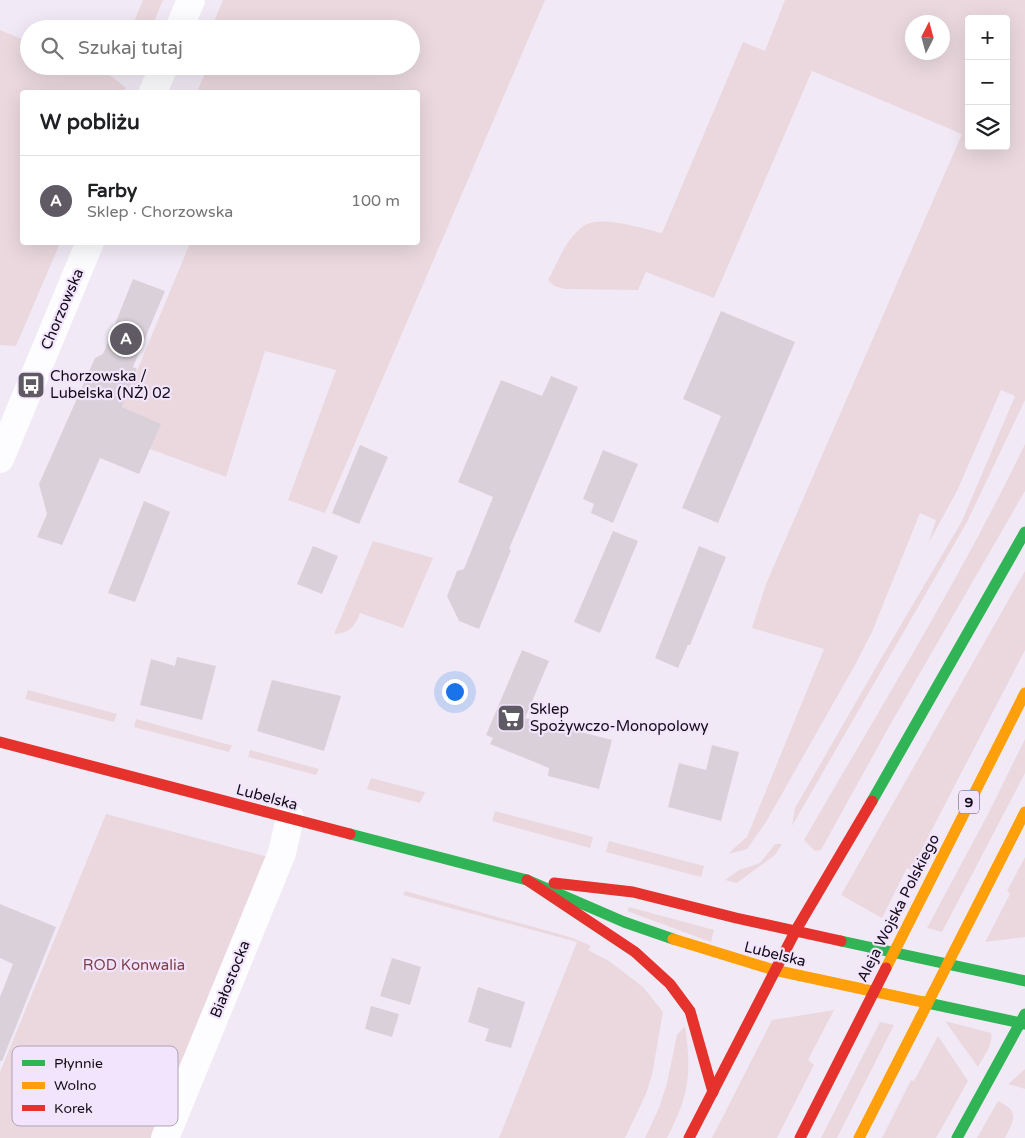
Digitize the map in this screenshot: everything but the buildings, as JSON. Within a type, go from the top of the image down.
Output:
[{"type":"main road","points":[[689,1138],[796,930],[832,871],[1025,532]]},
{"type":"main road","name":"Aleja Wojska Polskiego","points":[[800,1138],[1025,693]]},
{"type":"main road","name":"Lubelska","points":[[0,742],[527,880],[633,892],[736,918],[1025,981]]},
{"type":"main road","points":[[859,1138],[1025,812]]},
{"type":"main road","points":[[527,880],[624,944],[662,975],[685,1002],[690,1011],[713,1092]]},
{"type":"main road","name":"Lubelska","points":[[527,880],[631,925],[774,970],[952,1008],[1024,1020]]},
{"type":"main road","points":[[957,1138],[1024,1020]]},
{"type":"street","points":[[183,20],[191,0]]},
{"type":"street","points":[[154,90],[160,75]]},
{"type":"street","name":"Chorzowska","points":[[0,459],[89,245]]},
{"type":"street","name":"Białostocka","points":[[178,1109],[282,853],[290,818]]},
{"type":"street","name":"Białostocka","points":[[166,1138],[171,1126]]},
{"type":"green space","points":[[143,0],[163,0],[155,20],[135,20]]},
{"type":"green space","points":[[223,0],[545,0],[325,513],[288,500],[336,370],[265,351],[226,477],[150,449],[160,424],[122,407],[189,245],[420,245],[420,90],[198,90],[204,75],[420,75],[420,20],[215,20]]},
{"type":"green space","points":[[785,0],[1025,0],[1025,400],[967,522],[792,826],[795,808],[962,521],[1015,396],[1001,390],[957,491],[928,544],[936,520],[920,513],[872,632],[855,665],[766,822],[747,849],[729,854],[747,837],[824,649],[752,628],[766,584],[962,134],[812,71],[714,298],[646,272],[638,290],[565,289],[554,286],[548,280],[559,258],[568,242],[585,225],[592,222],[612,222],[662,233],[743,42],[765,51]]},
{"type":"green space","points":[[0,30],[20,38],[20,75],[109,75],[125,87],[125,90],[20,90],[20,245],[59,245],[16,346],[0,345]]},
{"type":"green space","points":[[1025,444],[1025,491],[890,725],[821,850],[815,851],[804,840],[974,545]]},
{"type":"green space","points":[[373,541],[433,558],[403,628],[360,613],[356,622],[348,631],[334,634]]},
{"type":"green space","points":[[1025,571],[1025,650],[911,870],[907,868],[882,918],[841,895]]},
{"type":"green space","points":[[28,690],[117,714],[114,722],[25,699]]},
{"type":"green space","points":[[136,719],[232,745],[229,752],[134,727]]},
{"type":"green space","points":[[1025,739],[1025,773],[942,932],[927,928],[988,814]]},
{"type":"green space","points":[[250,750],[319,769],[316,775],[248,757]]},
{"type":"green space","points":[[371,778],[425,792],[420,803],[367,789]]},
{"type":"green space","points":[[495,811],[593,837],[590,848],[492,821]]},
{"type":"green space","name":"ROD Konwalia","points":[[106,814],[268,857],[178,1075],[178,1046],[12,1046],[12,1126],[157,1126],[152,1138],[0,1138],[0,1072]]},
{"type":"green space","points":[[609,841],[704,866],[701,877],[606,852]]},
{"type":"green space","points":[[775,844],[782,844],[775,855],[737,883],[725,880],[739,870],[760,863]]},
{"type":"green space","points":[[1025,857],[1025,937],[985,942],[1010,894],[1007,891]]},
{"type":"green space","points":[[405,891],[573,938],[591,946],[588,950],[609,961],[643,987],[663,1012],[652,1075],[646,1094],[625,1138],[499,1138],[577,942],[403,895]]},
{"type":"green space","points":[[629,907],[714,930],[711,942],[627,911]]},
{"type":"green space","points":[[834,1010],[808,1060],[814,1065],[777,1138],[712,1138],[772,1020]]},
{"type":"green space","points":[[945,1021],[991,1033],[990,1046],[978,1067]]},
{"type":"green space","points":[[880,1022],[894,1025],[837,1138],[821,1138]]},
{"type":"green space","points":[[685,1026],[688,1071],[687,1084],[680,1109],[667,1138],[645,1138],[659,1108],[667,1083],[677,1035]]},
{"type":"green space","points":[[938,1036],[968,1081],[936,1138],[882,1138],[911,1080],[914,1081]]},
{"type":"green space","points":[[1025,1069],[1025,1089],[1008,1084]]},
{"type":"green space","points":[[998,1101],[1010,1108],[1013,1116],[1013,1121],[1005,1138],[977,1138]]},
{"type":"traffic: fast","points":[[872,801],[1025,532]]},
{"type":"traffic: fast","points":[[350,834],[527,880],[624,922],[673,939]]},
{"type":"traffic: fast","points":[[841,941],[1025,981]]},
{"type":"traffic: fast","points":[[923,1002],[1025,1024]]},
{"type":"traffic: fast","points":[[957,1138],[1025,1014]]},
{"type":"traffic: slow","points":[[886,968],[1025,693]]},
{"type":"traffic: slow","points":[[859,1138],[1025,812]]},
{"type":"traffic: slow","points":[[673,939],[774,970],[923,1002]]},
{"type":"traffic: jam","points":[[0,742],[350,834]]},
{"type":"traffic: jam","points":[[689,1138],[796,930],[872,801]]},
{"type":"traffic: jam","points":[[527,880],[635,952],[670,984],[690,1011],[713,1092]]},
{"type":"traffic: jam","points":[[554,883],[633,892],[736,918],[841,941]]},
{"type":"traffic: jam","points":[[800,1138],[886,968]]},
{"type":"place","name":"Farby","points":[[126,339]]},
{"type":"place","name":"Chorzowska / Lubelska (NŻ) 02","points":[[31,385]]},
{"type":"place","name":"Sklep Spożywczo-Monopolowy","points":[[511,718]]}]
